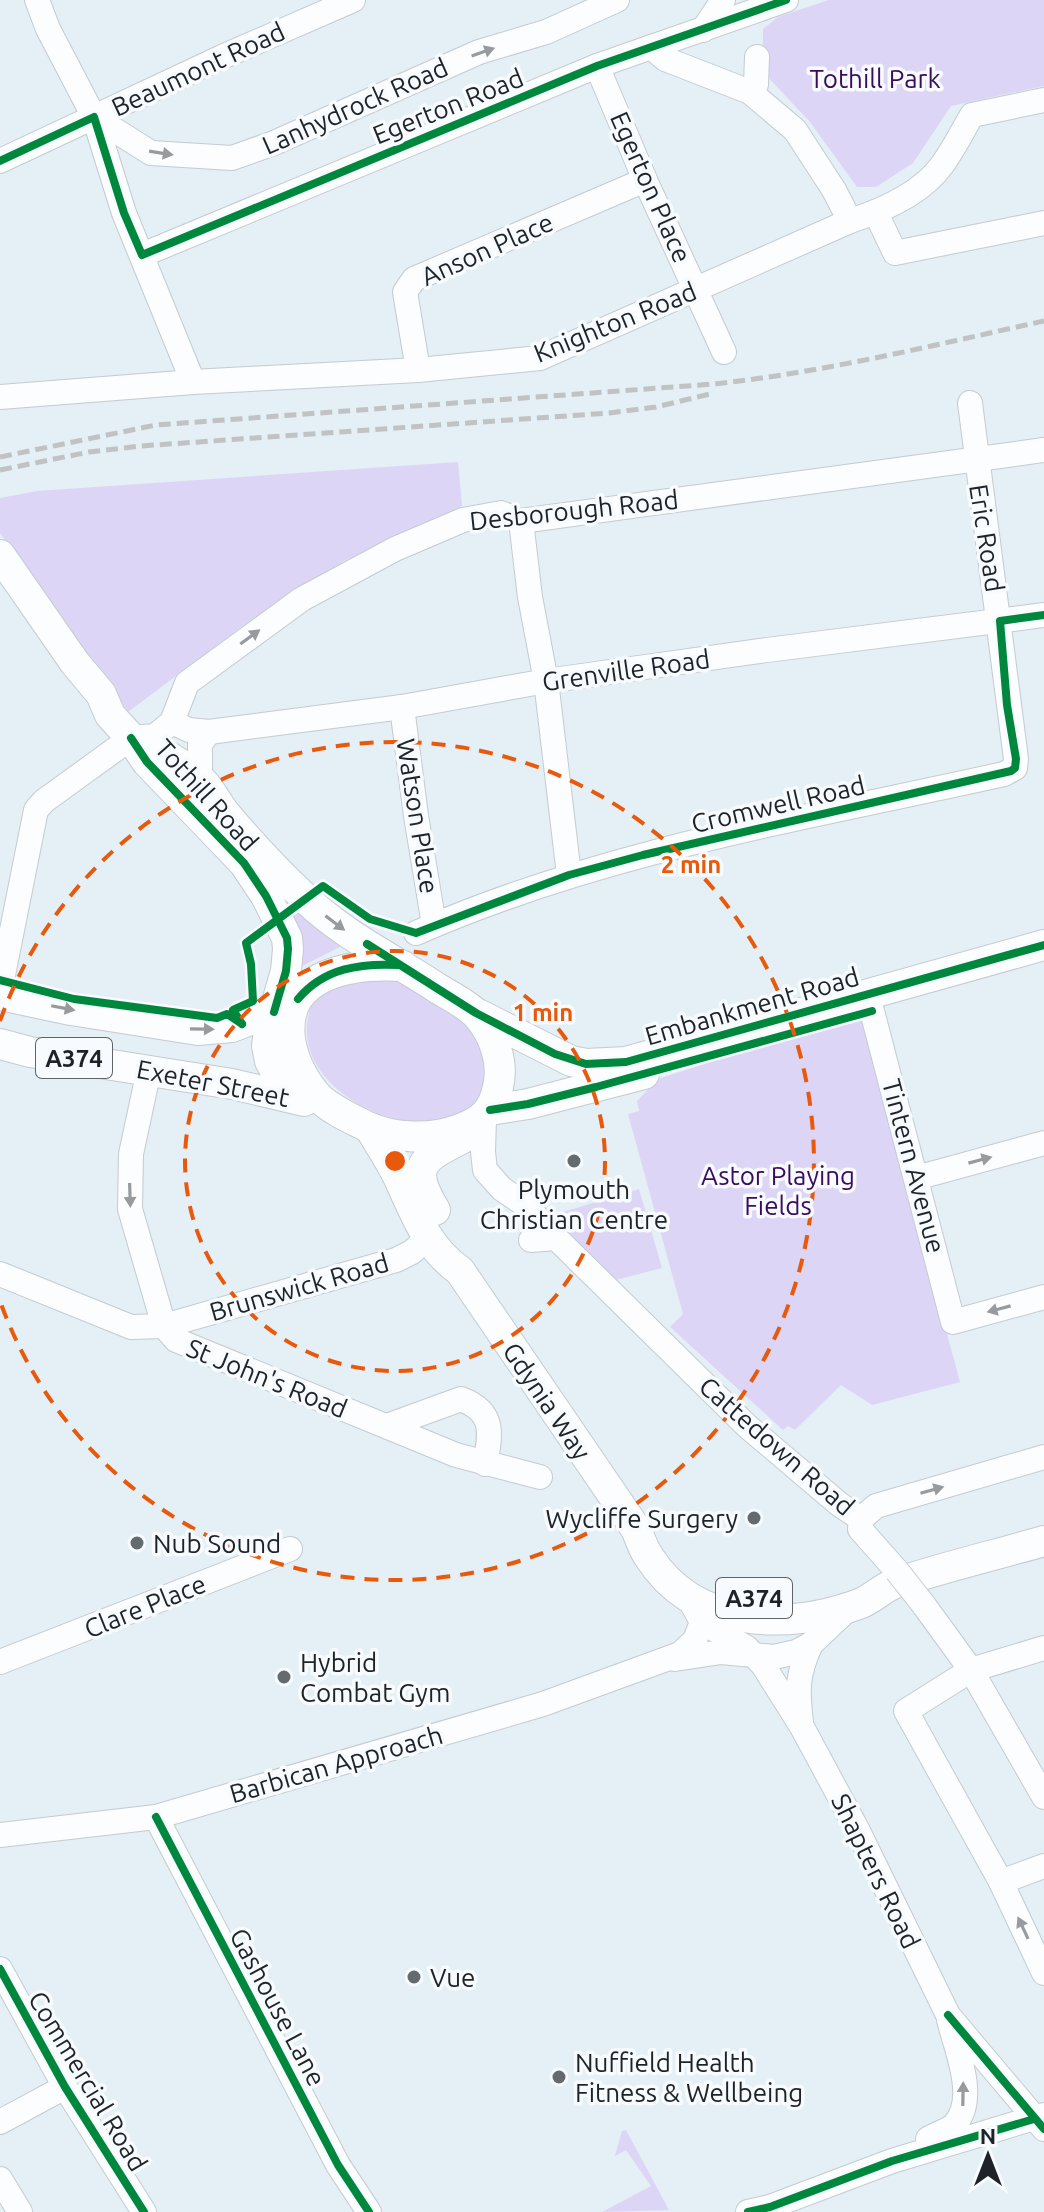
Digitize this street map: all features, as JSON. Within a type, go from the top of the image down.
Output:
[{"type":"main road","name":"Tothill Road","points":[[0,555],[75,663],[101,694],[110,715],[147,762],[244,863],[266,896],[287,938],[288,949],[286,1006],[267,1046],[276,1072],[287,1083],[324,1102]]},
{"type":"main road","name":"Tothill Road","points":[[131,738],[152,747],[200,779],[225,813],[306,899],[335,925],[403,966]]},
{"type":"main road","name":"Embankment Road","points":[[476,1013],[571,1061],[626,1062],[1044,945]]},
{"type":"main road","name":"Embankment Road","points":[[483,1117],[1044,964]]},
{"type":"main road","points":[[286,1006],[308,987],[339,970],[356,966],[403,966],[476,1013],[487,1029],[500,1060],[500,1078],[483,1117],[434,1136],[393,1134],[370,1128],[324,1102]]},
{"type":"main road","name":"Exeter Street","points":[[0,993],[71,1010],[198,1030],[232,1027],[286,1006]]},
{"type":"main road","name":"Exeter Street","points":[[0,1044],[30,1052],[324,1102]]},
{"type":"main road","name":"A374","points":[[232,1084],[327,1125],[361,1145],[400,1200],[408,1204]]},
{"type":"main road","name":"Gdynia Way","points":[[460,1271],[456,1244],[423,1191],[420,1171],[434,1152],[467,1135],[483,1117]]},
{"type":"main road","name":"Gdynia Way","points":[[370,1128],[402,1184],[408,1204],[442,1258],[460,1271],[636,1529],[648,1556],[686,1593],[723,1612],[766,1620],[798,1619],[864,1602],[891,1584]]},
{"type":"main road","name":"Gdynia Way","points":[[636,1529],[664,1544],[691,1572],[708,1583],[750,1598],[774,1600],[800,1599],[863,1583],[891,1584],[1044,1541]]},
{"type":"street","points":[[37,0],[48,29],[94,117],[124,213],[193,382]]},
{"type":"street","name":"Beaumont Road","points":[[0,161],[94,117],[304,9],[353,0]]},
{"type":"street","name":"Lanhydrock Road","points":[[94,117],[151,153],[232,158],[274,143],[479,52],[546,32],[617,0]]},
{"type":"street","points":[[703,30],[723,0]]},
{"type":"street","name":"Egerton Road","points":[[142,255],[597,66],[780,2]]},
{"type":"street","points":[[651,47],[665,59],[750,92],[795,130],[850,221]]},
{"type":"street","points":[[750,92],[756,85],[757,57]]},
{"type":"street","name":"Egerton Place","points":[[597,66],[724,352]]},
{"type":"street","name":"Knighton Road","points":[[0,397],[193,382],[418,370],[540,358],[850,221],[876,213],[941,168],[972,115],[1044,100]]},
{"type":"street","name":"Anson Place","points":[[418,370],[405,292],[414,279],[645,180]]},
{"type":"street","points":[[876,213],[895,253],[1044,223]]},
{"type":"street","name":"Eric Road","points":[[970,403],[1000,621],[1015,768]]},
{"type":"street","name":"Desborough Road","points":[[172,722],[187,683],[302,599],[395,549],[463,520],[501,513],[521,521],[1044,450]]},
{"type":"street","points":[[521,521],[530,597],[546,681],[569,875]]},
{"type":"street","name":"Grenville Road","points":[[172,722],[189,730],[209,732],[402,707],[546,681],[767,650],[1044,615]]},
{"type":"street","name":"Watson Place","points":[[402,707],[416,816],[425,929]]},
{"type":"street","points":[[0,993],[36,810],[131,738],[155,736],[172,722]]},
{"type":"street","points":[[200,779],[200,744],[209,732]]},
{"type":"street","name":"Cromwell Road","points":[[425,929],[569,875],[643,855],[1004,774],[1015,768]]},
{"type":"street","name":"Tintern Avenue","points":[[872,1011],[953,1322],[1044,1297]]},
{"type":"street","points":[[149,1070],[131,1154],[130,1209],[164,1326]]},
{"type":"street","name":"Cattedown Road","points":[[483,1117],[485,1170],[502,1189],[524,1204],[543,1239],[747,1426],[861,1519],[860,1529],[885,1554],[971,1670],[1044,1797]]},
{"type":"street","points":[[916,1178],[1044,1143]]},
{"type":"street","name":"Brunswick Road","points":[[164,1326],[396,1260],[412,1252],[428,1237]]},
{"type":"street","name":"St John's Road","points":[[0,1274],[131,1327],[164,1326],[176,1340],[456,1455],[540,1477]]},
{"type":"street","points":[[387,1426],[461,1399],[474,1404],[486,1416],[489,1432],[485,1464]]},
{"type":"street","points":[[861,1519],[876,1506],[1044,1457]]},
{"type":"street","name":"Clare Place","points":[[0,1662],[290,1549]]},
{"type":"street","points":[[686,1593],[702,1622]]},
{"type":"street","name":"Barbican Approach","points":[[665,1661],[721,1652],[783,1656],[811,1644],[852,1606]]},
{"type":"street","name":"Barbican Approach","points":[[0,1835],[156,1817],[543,1704],[665,1661],[689,1648],[700,1632],[702,1622]]},
{"type":"street","name":"Shapters Road","points":[[702,1622],[747,1648],[755,1656],[802,1727],[858,1831],[948,2015],[965,2086],[963,2108],[955,2125],[892,2161]]},
{"type":"street","name":"Shapters Road","points":[[802,1727],[799,1673],[811,1644]]},
{"type":"street","points":[[1044,1648],[971,1670],[906,1711],[1001,1882],[1044,1973]]},
{"type":"street","name":"Gashouse Lane","points":[[156,1817],[338,2165],[369,2212]]},
{"type":"street","points":[[1001,1882],[1044,1866]]},
{"type":"street","name":"Commercial Road","points":[[0,1969],[65,2087],[144,2212]]},
{"type":"street","name":"Shapters Road","points":[[948,2015],[1041,2121]]},
{"type":"street","points":[[0,2122],[65,2087]]},
{"type":"street","points":[[748,2212],[770,2207],[892,2161],[1041,2121]]},
{"type":"street","points":[[0,2179],[20,2212]]},
{"type":"green space","name":"Tothill Park","points":[[829,0],[1044,0],[1044,86],[951,106],[913,163],[876,187],[857,187],[810,122],[763,72],[763,29],[778,17]]},
{"type":"green space","points":[[458,462],[462,506],[344,561],[248,622],[128,712],[0,533],[0,498],[37,491]]},
{"type":"green space","points":[[301,911],[342,946],[300,967],[285,920]]},
{"type":"green space","points":[[398,978],[475,1030],[490,1073],[475,1109],[435,1121],[399,1119],[355,1102],[336,1088],[321,1071],[310,1051],[307,1030],[311,1006],[318,993],[336,982]]},
{"type":"green space","name":"Astor Playing Fields","points":[[862,1020],[960,1382],[872,1405],[841,1385],[795,1430],[788,1426],[783,1430],[670,1327],[683,1314],[628,1114],[639,1111],[637,1101],[658,1079],[823,1025]]},
{"type":"green space","points":[[639,1189],[662,1268],[616,1280],[550,1216]]},
{"type":"green space","points":[[626,2130],[669,2210],[602,2212],[651,2186],[626,2150],[615,2156],[622,2131]]},
{"type":"railway","points":[[0,457],[156,425],[756,379],[880,357],[1044,321]]},
{"type":"railway","points":[[0,470],[89,452],[141,446],[609,413],[656,407],[714,393]]},
{"type":"cycle path","points":[[0,161],[94,117],[124,213],[142,255],[597,66],[786,0]]},
{"type":"cycle path","points":[[242,1024],[233,1010],[253,1001],[251,964],[246,943],[323,886],[370,919],[416,933],[569,875],[643,855],[1011,771],[1015,768],[1016,759],[1007,705],[1000,621],[1044,615]]},
{"type":"cycle path","points":[[131,738],[147,762],[244,863],[266,896],[287,938],[288,949],[286,971],[274,1012]]},
{"type":"cycle path","points":[[367,944],[476,1013],[555,1054],[586,1064],[626,1062],[1044,945]]},
{"type":"cycle path","points":[[298,999],[319,980],[331,974],[370,965],[399,965]]},
{"type":"cycle path","points":[[0,980],[74,999],[217,1018],[227,1014],[242,1024]]},
{"type":"cycle path","points":[[490,1110],[596,1087],[872,1011]]},
{"type":"cycle path","points":[[156,1817],[338,2165],[369,2212]]},
{"type":"cycle path","points":[[0,1969],[65,2087],[144,2212]]},
{"type":"cycle path","points":[[948,2015],[1044,2129]]},
{"type":"cycle path","points":[[748,2212],[770,2207],[892,2161],[1034,2119]]},
{"type":"place","name":"Plymouth Christian Centre","points":[[574,1161]]},
{"type":"place","name":"Wycliffe Surgery","points":[[754,1518]]},
{"type":"place","name":"Nub Sound","points":[[137,1543]]},
{"type":"place","name":"Hybrid Combat Gym","points":[[284,1677]]},
{"type":"place","name":"Vue","points":[[414,1977]]},
{"type":"place","name":"Nuffield Health Fitness & Wellbeing","points":[[559,2077]]}]
